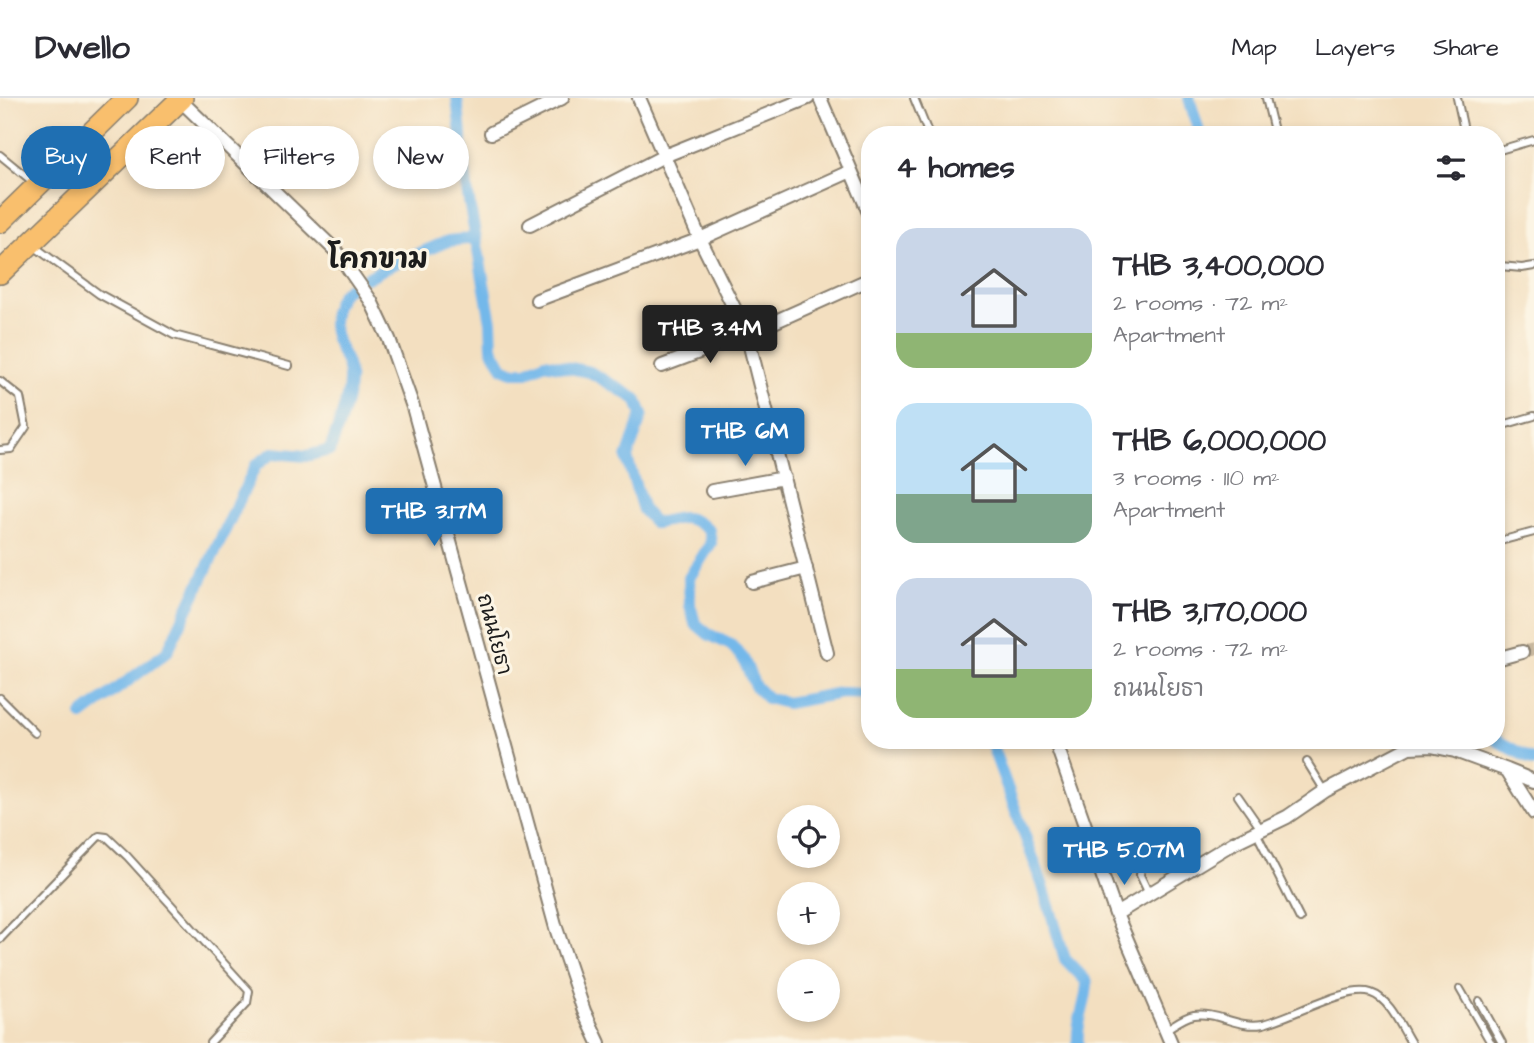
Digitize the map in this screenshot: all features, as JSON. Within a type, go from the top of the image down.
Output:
[{"type":"main road","points":[[0,273],[181,99]]},
{"type":"main road","points":[[94,126],[119,100]]},
{"type":"main road","points":[[0,222],[34,189]]},
{"type":"street","points":[[491,133],[562,98]]},
{"type":"street","points":[[639,98],[700,239],[747,334],[827,653]]},
{"type":"street","points":[[530,225],[664,156],[808,98]]},
{"type":"street","points":[[820,98],[861,190]]},
{"type":"street","name":"ถนนโยธา","points":[[181,99],[336,251],[371,301],[389,340],[413,407],[556,928],[583,1011],[600,1043]]},
{"type":"street","points":[[537,300],[700,239],[851,171]]},
{"type":"street","points":[[662,366],[747,334],[861,283]]},
{"type":"street","points":[[712,491],[783,478]]},
{"type":"street","points":[[752,582],[806,568]]},
{"type":"street","points":[[1505,657],[1522,652]]},
{"type":"street","points":[[1058,749],[1116,914],[1171,1043]]},
{"type":"street","points":[[1116,914],[1259,830],[1287,817],[1325,791],[1405,749]]},
{"type":"street","points":[[1445,749],[1534,781]]},
{"type":"street","points":[[1507,770],[1534,813]]},
{"type":"lane","points":[[914,98],[925,126]]},
{"type":"lane","points":[[1266,98],[1273,126]]},
{"type":"lane","points":[[1463,126],[1457,100],[1467,98]]},
{"type":"lane","points":[[1505,148],[1534,140]]},
{"type":"lane","points":[[0,155],[21,173]]},
{"type":"lane","points":[[31,243],[99,294],[174,335],[289,366]]},
{"type":"lane","points":[[1505,267],[1534,266]]},
{"type":"lane","points":[[0,381],[20,397],[26,427],[11,449],[0,450]]},
{"type":"lane","points":[[1505,424],[1534,416]]},
{"type":"lane","points":[[1505,540],[1534,532]]},
{"type":"lane","points":[[0,698],[35,733]]},
{"type":"lane","points":[[1307,762],[1325,791]]},
{"type":"lane","points":[[1238,796],[1259,830],[1300,919]]},
{"type":"lane","points":[[0,939],[99,836],[107,837],[249,991],[247,1003],[210,1043]]},
{"type":"lane","points":[[1149,894],[1140,875],[1145,864],[1175,855],[1185,872]]},
{"type":"lane","points":[[1461,989],[1491,1043]]},
{"type":"lane","points":[[1165,1030],[1196,1014],[1240,1025],[1260,1025],[1356,991],[1373,993],[1386,1002],[1411,1043]]},
{"type":"lane","points":[[1479,1001],[1502,1043]]},
{"type":"waterway","points":[[457,98],[467,190],[491,322],[492,348],[503,368],[512,372],[527,372],[545,363],[590,372],[636,399],[642,414],[627,458],[643,510],[655,523],[688,518],[709,530],[711,543],[689,578],[690,605],[695,623],[708,634],[731,645],[743,658],[755,686],[767,698],[787,703],[841,693],[861,694]]},
{"type":"waterway","points":[[1189,98],[1197,126]]},
{"type":"waterway","points":[[367,278],[448,241],[476,238]]},
{"type":"waterway","points":[[82,715],[167,652],[256,465],[273,453],[306,456],[330,450],[344,408],[349,382],[348,368],[336,338],[333,319],[338,301],[349,288]]},
{"type":"waterway","points":[[1505,745],[1534,761]]},
{"type":"waterway","points":[[993,749],[1042,883],[1065,959],[1087,982],[1078,1043]]},
{"type":"tunnel","points":[[1522,652],[1534,649]]},
{"type":"district","name":"โคกขาม","points":[[378,258]]}]
